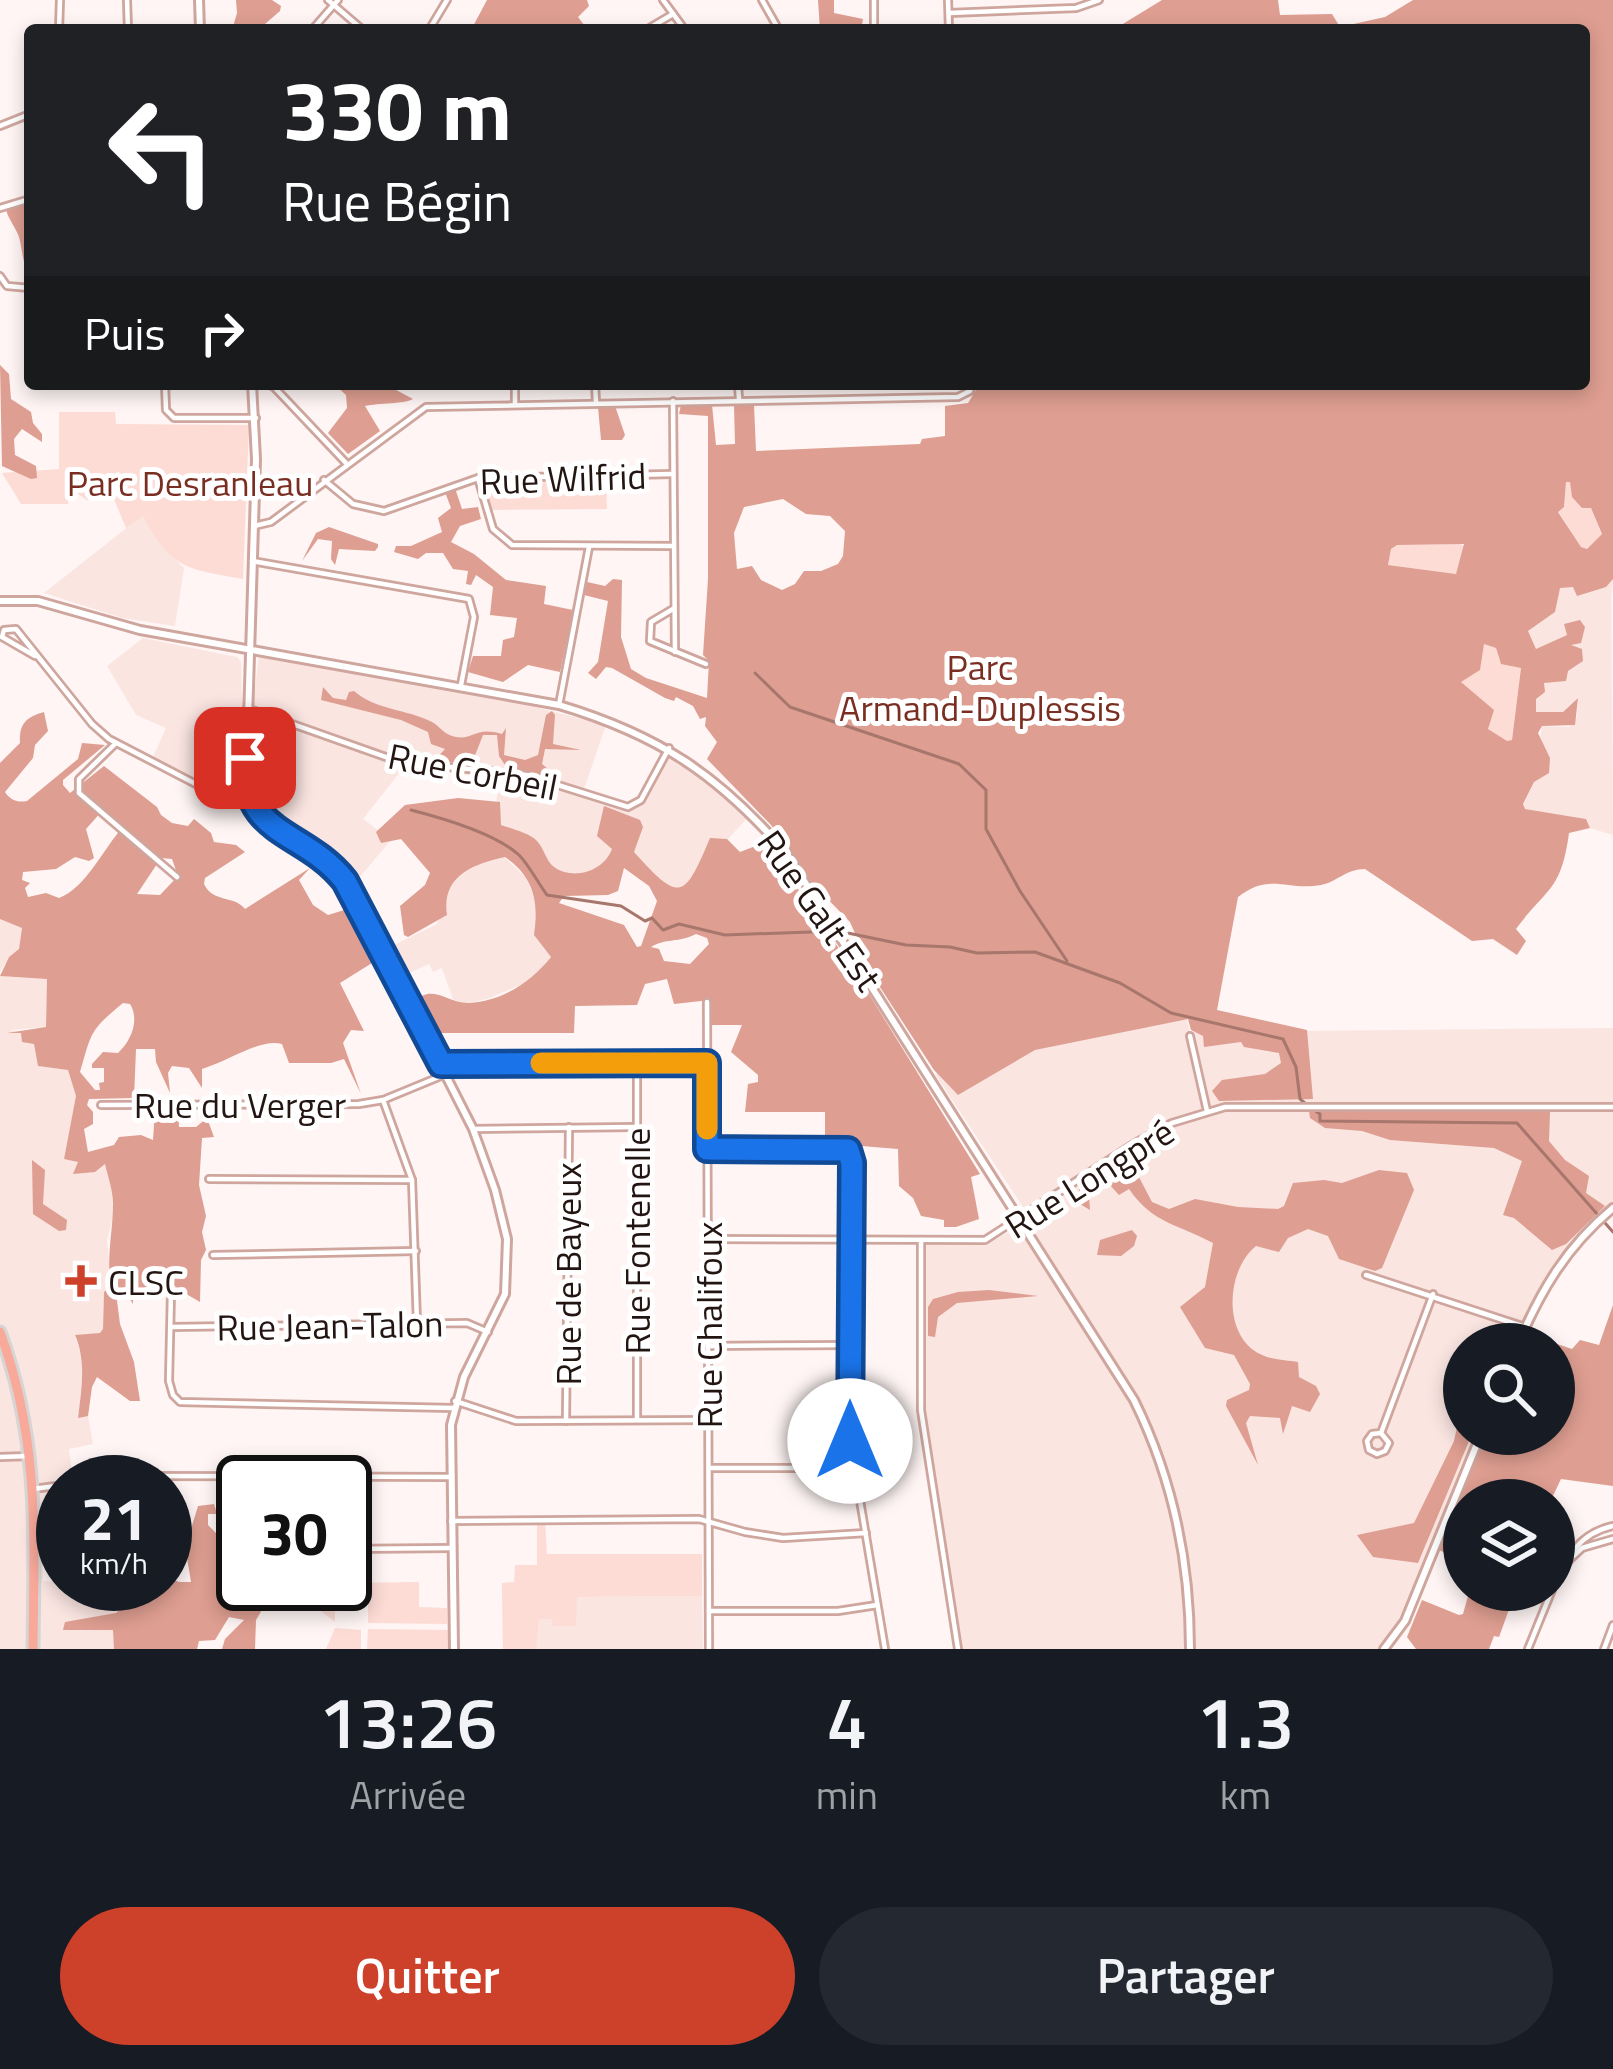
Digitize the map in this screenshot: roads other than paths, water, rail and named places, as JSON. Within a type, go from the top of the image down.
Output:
[{"type":"main road","points":[[0,1332],[20,1390],[31,1456],[33,1649]]},
{"type":"street","points":[[663,0],[680,24]]},
{"type":"street","points":[[948,0],[949,24]]},
{"type":"street","points":[[1031,0],[1031,11]]},
{"type":"street","points":[[949,13],[1031,11],[1099,0]]},
{"type":"street","points":[[333,2],[357,24]]},
{"type":"street","points":[[656,24],[673,14]]},
{"type":"street","points":[[166,390],[170,416],[180,420],[256,418]]},
{"type":"street","points":[[254,390],[247,792],[263,818],[319,853],[345,881],[472,1129],[495,1190],[509,1252],[505,1294],[454,1405],[450,1477],[454,1649]]},
{"type":"street","points":[[273,390],[346,463]]},
{"type":"street","points":[[515,390],[515,404]]},
{"type":"street","points":[[595,390],[596,402]]},
{"type":"street","points":[[738,390],[739,399]]},
{"type":"street","points":[[254,526],[271,522],[420,408],[958,397],[970,390]]},
{"type":"street","points":[[673,400],[675,652]]},
{"type":"street","name":"Rue Wilfrid","points":[[324,480],[353,504],[385,511],[478,478],[673,474]]},
{"type":"street","points":[[478,478],[490,523],[500,538],[523,548],[672,545]]},
{"type":"street","points":[[559,705],[589,547]]},
{"type":"street","points":[[253,561],[469,599],[474,617],[461,685]]},
{"type":"street","name":"Rue Galt Est","points":[[0,601],[38,602],[140,630],[559,705],[621,725],[669,748],[725,787],[787,854],[1123,1379],[1153,1441],[1182,1540],[1190,1649]]},
{"type":"street","points":[[673,609],[651,622],[647,632],[652,644],[706,664]]},
{"type":"street","points":[[34,656],[5,643],[4,630],[16,628],[98,730],[116,743],[219,796],[247,792]]},
{"type":"street","name":"Rue Corbeil","points":[[247,708],[400,762],[526,775],[632,807],[641,800],[669,748]]},
{"type":"street","points":[[116,743],[80,779],[77,789],[177,877]]},
{"type":"street","name":"Rue Chalifoux","points":[[707,1001],[709,1649]]},
{"type":"street","points":[[1190,1036],[1207,1111]]},
{"type":"street","name":"Rue Fontenelle","points":[[637,1063],[637,1419]]},
{"type":"street","points":[[441,1064],[707,1063]]},
{"type":"street","name":"Rue du Verger","points":[[101,1105],[359,1104],[383,1100],[446,1074]]},
{"type":"street","points":[[383,1100],[412,1180],[417,1323]]},
{"type":"street","name":"Rue Longpré","points":[[708,1240],[985,1240],[1172,1123],[1207,1111],[1253,1104],[1613,1107]]},
{"type":"street","name":"Rue de Bayeux","points":[[566,1421],[568,1127]]},
{"type":"street","points":[[472,1129],[636,1127]]},
{"type":"street","points":[[707,1149],[848,1150],[850,1441],[885,1649]]},
{"type":"street","points":[[209,1179],[412,1180]]},
{"type":"street","points":[[1527,1323],[1563,1258],[1613,1208]]},
{"type":"street","points":[[920,1240],[921,1410],[958,1649]]},
{"type":"street","points":[[213,1255],[416,1251]]},
{"type":"street","points":[[1366,1275],[1514,1323]]},
{"type":"street","points":[[170,1292],[170,1388],[180,1402],[454,1405],[506,1420],[708,1420]]},
{"type":"street","points":[[1381,1433],[1433,1294]]},
{"type":"street","name":"Rue Jean-Talon","points":[[170,1327],[467,1323],[488,1332]]},
{"type":"street","points":[[708,1346],[850,1345]]},
{"type":"street","points":[[1384,1649],[1405,1621],[1472,1455]]},
{"type":"street","points":[[0,1457],[31,1456]]},
{"type":"street","points":[[709,1468],[854,1468]]},
{"type":"street","points":[[192,1476],[450,1477]]},
{"type":"street","points":[[451,1521],[709,1522],[783,1538],[866,1533]]},
{"type":"street","points":[[1575,1551],[1589,1534],[1613,1526]]},
{"type":"street","points":[[1575,1555],[1613,1539]]},
{"type":"street","points":[[372,1549],[452,1548]]},
{"type":"street","points":[[709,1610],[838,1610],[878,1605]]},
{"type":"street","points":[[1528,1649],[1544,1611]]},
{"type":"street","points":[[1604,1649],[1613,1625]]},
{"type":"waterway","points":[[755,673],[790,707],[959,764],[986,790],[986,829],[1067,961]]},
{"type":"waterway","points":[[411,810],[509,847],[547,895],[621,906],[645,921],[652,918],[663,930],[679,924],[725,935],[838,931],[977,953],[1035,952],[1120,983],[1171,1013],[1283,1039],[1296,1067],[1300,1099],[1306,1104]]},
{"type":"waterway","points":[[1314,1110],[1320,1121],[1517,1123],[1613,1232]]},
{"type":"place","name":"CLSC","points":[[81,1281]]},
{"type":"park label","name":"Parc Desranleau","points":[[190,482]]},
{"type":"park label","name":"Parc Armand-Duplessis","points":[[980,686]]}]
